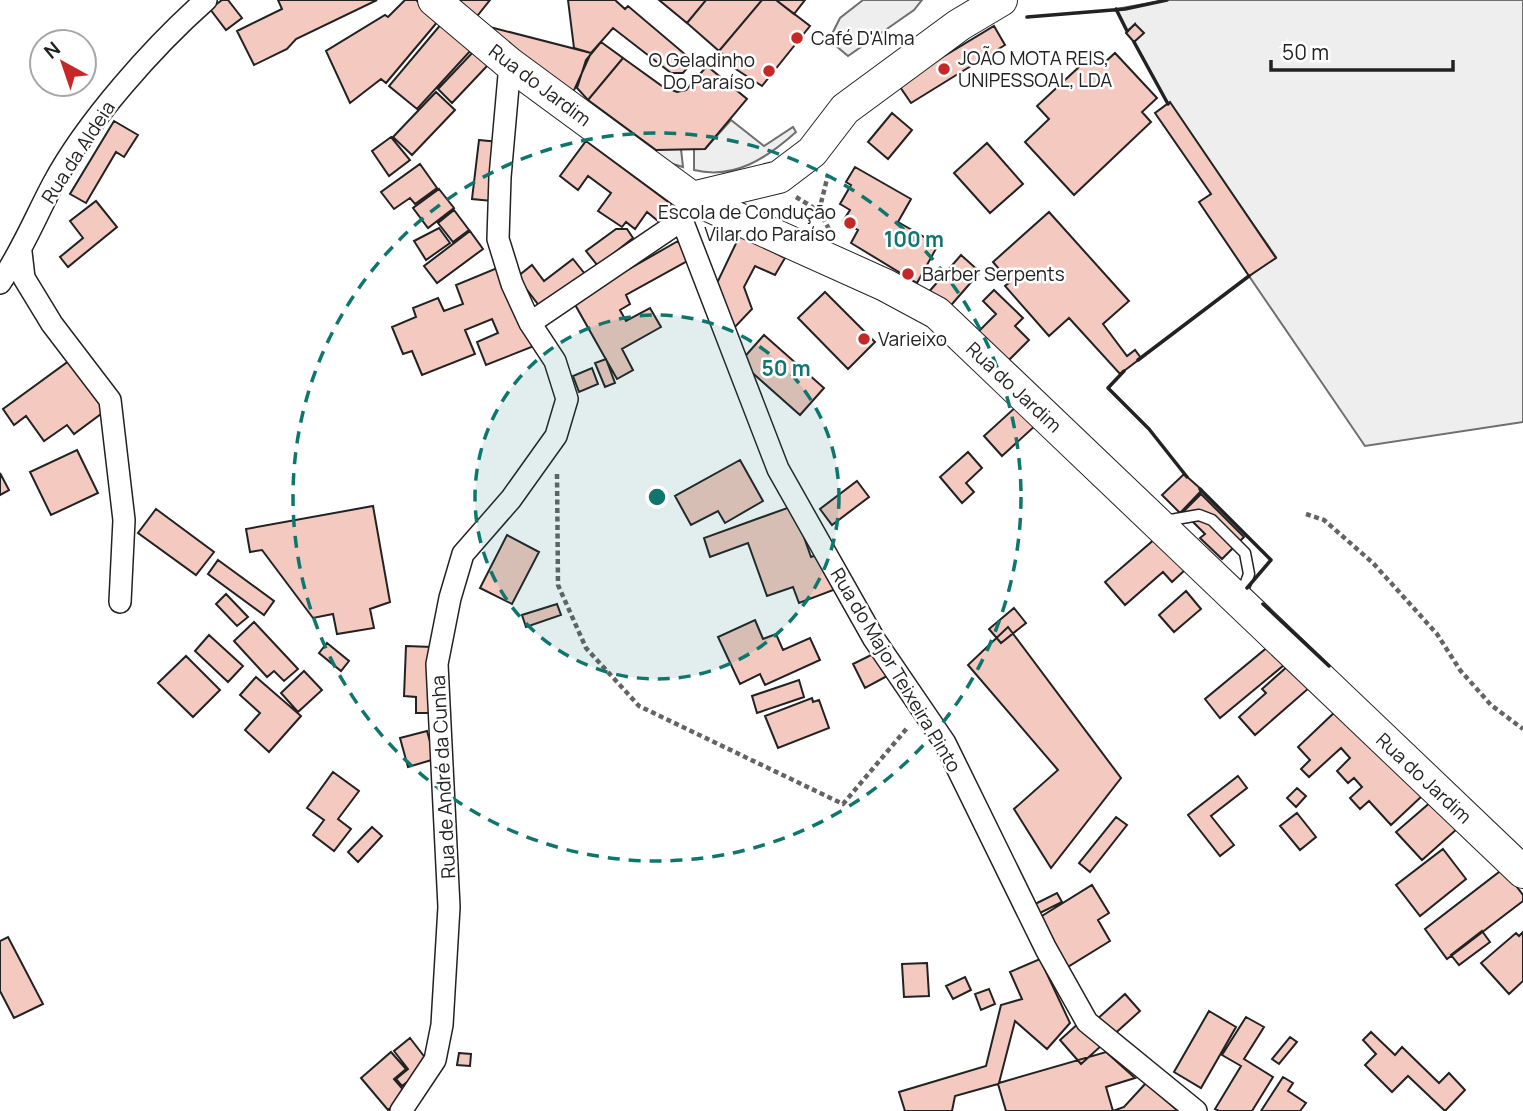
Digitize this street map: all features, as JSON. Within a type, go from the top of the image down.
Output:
[{"type":"main road","name":"Rua do Jardim","points":[[434,0],[687,209],[885,285],[937,313],[1523,872]]},
{"type":"main road","points":[[687,209],[779,177],[812,152],[845,109],[981,7]]},
{"type":"street","name":"Rua da Aldeia","points":[[0,283],[21,252],[54,183],[102,110],[206,0]]},
{"type":"street","name":"Rua de André da Cunha","points":[[401,1111],[435,1060],[442,1025],[449,907],[437,664],[450,598],[463,554],[511,499],[556,436],[567,399],[555,361],[530,323],[512,284],[498,239],[500,177],[510,64]]},
{"type":"street","points":[[530,323],[687,209]]},
{"type":"street","name":"Rua do Major Teixeira Pinto","points":[[687,209],[778,469],[874,639],[945,743],[1046,948],[1087,1022],[1196,1111]]},
{"type":"street","points":[[21,252],[24,278],[31,290],[52,324],[110,400],[124,520],[120,602]]},
{"type":"path","points":[[819,212],[829,170]]},
{"type":"path","points":[[556,436],[558,585],[586,648],[639,706],[843,804],[923,710]]},
{"type":"path","points":[[1306,514],[1324,520],[1373,563],[1437,634],[1460,670],[1490,705],[1523,729]]},
{"type":"shaded area","points":[[863,0],[922,0],[914,10],[848,56],[829,40],[840,18]]},
{"type":"shaded area","points":[[1167,0],[1523,0],[1523,422],[1365,446],[1249,276],[1276,257],[1168,104],[1134,42],[1135,24],[1127,31],[1116,9]]},
{"type":"shaded area","points":[[731,120],[764,146],[793,127],[796,132],[762,158],[736,169],[723,172],[694,170],[694,149],[705,149]]},
{"type":"shaded area","points":[[619,123],[681,149],[683,167],[653,158],[614,128]]},
{"type":"building","points":[[222,0],[228,0],[242,18],[226,30],[210,9]]},
{"type":"building","points":[[278,0],[377,0],[296,39],[287,49],[254,65],[237,31],[282,9]]},
{"type":"building","points":[[405,0],[416,0],[439,20],[386,83],[381,79],[350,103],[326,51],[385,15],[388,17]]},
{"type":"building","points":[[456,0],[490,0],[474,20]]},
{"type":"building","points":[[568,0],[615,0],[625,9],[628,6],[693,61],[683,73],[671,73],[613,28],[591,53],[574,48]]},
{"type":"building","points":[[659,0],[706,0],[687,23]]},
{"type":"building","points":[[706,0],[762,0],[719,51],[687,23]]},
{"type":"building","points":[[762,0],[776,0],[810,26],[762,86],[731,66],[733,63],[719,51]]},
{"type":"building","points":[[776,0],[805,0],[794,14]]},
{"type":"building","points":[[442,23],[472,49],[417,109],[389,86]]},
{"type":"building","points":[[1135,24],[1144,33],[1134,42],[1126,33]]},
{"type":"building","points":[[486,26],[591,53],[571,97]]},
{"type":"building","name":"JOÃO MOTA REIS, UNIPESSOAL, LDA","points":[[994,26],[1005,45],[911,103],[898,84]]},
{"type":"building","points":[[601,42],[623,58],[588,100],[577,88],[586,60]]},
{"type":"building","points":[[474,51],[488,65],[452,103],[438,89]]},
{"type":"building","points":[[1094,53],[1104,63],[1115,53],[1157,98],[1142,112],[1151,122],[1074,195],[1025,142],[1049,119],[1037,106]]},
{"type":"building","points":[[623,58],[662,86],[677,92],[686,90],[707,66],[747,99],[705,149],[656,150],[588,100]]},
{"type":"building","points":[[436,92],[455,110],[412,155],[393,137]]},
{"type":"building","points":[[1170,102],[1276,258],[1249,276],[1199,202],[1211,194],[1155,113]]},
{"type":"building","points":[[892,113],[912,130],[888,159],[868,142]]},
{"type":"building","points":[[114,121],[138,135],[124,157],[116,152],[86,203],[70,194]]},
{"type":"building","points":[[391,137],[410,160],[389,176],[372,151]]},
{"type":"building","points":[[479,140],[499,142],[492,201],[472,199]]},
{"type":"building","points":[[586,141],[671,204],[658,221],[647,212],[635,229],[626,222],[622,227],[598,211],[611,193],[588,176],[578,190],[560,176]]},
{"type":"building","points":[[987,143],[1023,184],[990,213],[954,173]]},
{"type":"building","points":[[420,164],[437,188],[415,204],[410,198],[394,209],[381,192]]},
{"type":"building","points":[[855,167],[911,199],[898,222],[938,245],[917,283],[851,243],[858,230],[843,221],[850,210],[840,204],[851,185],[846,182]]},
{"type":"building","points":[[439,189],[454,208],[428,228],[413,208]]},
{"type":"building","points":[[96,201],[117,227],[68,267],[60,257],[83,238],[70,221]]},
{"type":"building","points":[[454,210],[469,230],[453,242],[438,223]]},
{"type":"building","points":[[1049,212],[1129,301],[1103,324],[1127,356],[1135,350],[1141,358],[1120,374],[1069,318],[1049,336],[1005,286],[1010,282],[993,262]]},
{"type":"building","points":[[439,228],[450,243],[426,260],[414,241]]},
{"type":"building","points":[[616,229],[627,229],[633,238],[598,266],[586,251]]},
{"type":"building","points":[[470,231],[483,249],[437,283],[424,266]]},
{"type":"building","points":[[740,235],[785,258],[775,275],[755,266],[744,287],[752,309],[734,328],[717,283]]},
{"type":"building","points":[[678,241],[689,260],[626,295],[630,304],[620,310],[626,321],[650,308],[661,327],[622,349],[633,370],[617,379],[573,301]]},
{"type":"building","points":[[961,255],[980,272],[946,311],[927,294]]},
{"type":"building","points":[[573,259],[585,274],[541,308],[517,277],[532,265],[544,281]]},
{"type":"building","points":[[502,266],[534,346],[486,365],[477,342],[498,333],[492,319],[465,330],[475,354],[422,375],[412,351],[403,354],[392,327],[416,317],[413,308],[438,298],[444,311],[463,304],[456,285]]},
{"type":"building","points":[[994,290],[1023,318],[1015,326],[1029,340],[1008,361],[978,332],[996,314],[983,301]]},
{"type":"building","points":[[825,292],[875,342],[848,369],[798,318]]},
{"type":"building","points":[[764,335],[824,388],[800,415],[740,362]]},
{"type":"building","points":[[73,358],[109,408],[74,434],[67,425],[44,441],[26,416],[14,425],[3,409]]},
{"type":"building","points":[[606,359],[615,383],[605,387],[595,363]]},
{"type":"building","points":[[592,368],[598,384],[579,392],[573,376]]},
{"type":"building","points":[[1018,405],[1036,425],[1002,456],[984,436]]},
{"type":"building","points":[[77,450],[98,493],[51,515],[30,472]]},
{"type":"building","points":[[968,452],[982,468],[966,483],[974,492],[962,503],[940,477]]},
{"type":"building","points":[[740,460],[763,501],[725,523],[718,511],[691,525],[675,496]]},
{"type":"building","points":[[0,473],[9,490],[0,495]]},
{"type":"building","points":[[1184,474],[1202,490],[1180,513],[1162,495]]},
{"type":"building","points":[[857,481],[869,497],[832,525],[820,509]]},
{"type":"building","points":[[1201,494],[1244,537],[1222,559],[1200,538],[1205,534],[1183,512]]},
{"type":"building","points":[[373,506],[390,602],[370,609],[374,628],[337,634],[333,614],[313,618],[262,550],[250,552],[246,529]]},
{"type":"building","points":[[793,506],[811,557],[823,553],[836,589],[799,603],[793,587],[767,596],[748,543],[710,557],[704,538]]},
{"type":"building","points":[[156,509],[214,552],[196,575],[138,533]]},
{"type":"building","points":[[507,535],[539,552],[512,604],[480,588]]},
{"type":"building","points":[[1156,538],[1185,570],[1172,582],[1163,572],[1125,605],[1105,582]]},
{"type":"building","points":[[218,560],[274,601],[264,615],[208,574]]},
{"type":"building","points":[[1186,591],[1201,609],[1174,632],[1159,615]]},
{"type":"building","points":[[226,594],[248,617],[237,626],[216,604]]},
{"type":"building","points":[[557,604],[561,615],[526,627],[522,615]]},
{"type":"building","points":[[1014,608],[1026,623],[1001,643],[989,629]]},
{"type":"building","points":[[755,620],[763,639],[776,634],[783,650],[810,638],[820,660],[765,685],[760,674],[740,684],[718,637]]},
{"type":"building","points":[[254,622],[298,669],[284,681],[274,671],[267,677],[234,641]]},
{"type":"building","points":[[1008,627],[1121,778],[1051,868],[1014,809],[1058,770],[968,665]]},
{"type":"building","points":[[209,635],[243,666],[228,682],[195,651]]},
{"type":"building","points":[[327,643],[349,661],[341,671],[319,653]]},
{"type":"building","points":[[406,646],[432,647],[430,713],[416,713],[416,697],[404,696]]},
{"type":"building","points":[[1269,646],[1284,665],[1220,718],[1205,699]]},
{"type":"building","points":[[877,652],[889,675],[865,688],[853,664]]},
{"type":"building","points":[[186,656],[220,690],[193,717],[158,683]]},
{"type":"building","points":[[1289,665],[1309,688],[1255,735],[1239,717],[1266,693],[1262,689]]},
{"type":"building","points":[[304,671],[322,690],[298,712],[281,693]]},
{"type":"building","points":[[256,677],[301,716],[269,752],[245,730],[260,713],[240,695]]},
{"type":"building","points":[[799,680],[804,697],[757,713],[752,696]]},
{"type":"building","points":[[812,698],[813,702],[819,700],[829,728],[778,748],[765,716]]},
{"type":"building","points":[[1337,710],[1422,796],[1391,825],[1369,801],[1360,809],[1350,798],[1362,787],[1354,778],[1348,783],[1337,771],[1350,758],[1341,748],[1309,777],[1301,769],[1310,760],[1298,747]]},
{"type":"building","points":[[427,731],[435,759],[408,767],[400,738]]},
{"type":"building","points":[[333,772],[359,791],[338,819],[351,829],[334,851],[313,835],[324,820],[307,808]]},
{"type":"building","points":[[1238,776],[1247,788],[1211,816],[1234,845],[1220,856],[1188,815]]},
{"type":"building","points":[[1297,788],[1306,796],[1296,807],[1287,798]]},
{"type":"building","points":[[1432,801],[1457,829],[1422,860],[1396,832]]},
{"type":"building","points":[[1297,813],[1316,837],[1300,850],[1280,826]]},
{"type":"building","points":[[1116,817],[1127,825],[1090,872],[1079,863]]},
{"type":"building","points":[[372,827],[382,836],[358,862],[348,852]]},
{"type":"building","points":[[1443,849],[1466,879],[1420,916],[1396,885]]},
{"type":"building","points":[[1503,869],[1523,895],[1523,901],[1447,959],[1425,929]]},
{"type":"building","points":[[1092,885],[1109,913],[1098,920],[1110,941],[1066,968],[1037,919]]},
{"type":"building","points":[[1057,893],[1062,902],[1038,914],[1033,905]]},
{"type":"building","points":[[1482,931],[1490,942],[1459,965],[1451,955]]},
{"type":"building","points":[[1523,932],[1523,981],[1509,994],[1481,963],[1516,933],[1519,936]]},
{"type":"building","points":[[8,937],[43,1004],[14,1018],[0,991],[0,941]]},
{"type":"building","points":[[1040,959],[1070,1023],[1047,1049],[1015,1021],[999,1083],[1106,1052],[1135,1078],[1106,1087],[1113,1111],[1006,1111],[998,1084],[955,1096],[952,1111],[905,1111],[899,1092],[986,1066],[1001,1005],[1022,999],[1010,972]]},
{"type":"building","points":[[927,963],[929,996],[904,997],[902,964]]},
{"type":"building","points":[[965,977],[971,990],[953,999],[946,986]]},
{"type":"building","points":[[989,989],[995,1004],[981,1010],[975,994]]},
{"type":"building","points":[[1125,994],[1140,1011],[1110,1038],[1095,1021]]},
{"type":"building","points":[[1209,1011],[1236,1027],[1201,1088],[1174,1072]]},
{"type":"building","points":[[1246,1017],[1264,1027],[1244,1059],[1273,1077],[1252,1111],[1219,1111],[1215,1109],[1241,1066],[1222,1055]]},
{"type":"building","points":[[1080,1022],[1101,1046],[1081,1064],[1060,1040]]},
{"type":"building","points":[[1371,1032],[1395,1055],[1402,1047],[1439,1083],[1449,1073],[1465,1090],[1445,1111],[1408,1076],[1392,1092],[1365,1065],[1376,1054],[1363,1040]]},
{"type":"building","points":[[1290,1037],[1297,1042],[1279,1064],[1272,1059]]},
{"type":"building","points":[[410,1038],[430,1064],[402,1086],[396,1079],[408,1069],[394,1051]]},
{"type":"building","points":[[391,1052],[406,1069],[394,1079],[407,1094],[388,1110],[361,1078]]},
{"type":"building","points":[[459,1053],[471,1054],[470,1066],[457,1065]]},
{"type":"building","points":[[1283,1077],[1293,1083],[1288,1091],[1306,1103],[1300,1111],[1261,1111]]},
{"type":"building","points":[[1146,1083],[1178,1111],[1113,1111],[1124,1107]]},
{"type":"wall","points":[[1027,17],[1125,9],[1167,0]]},
{"type":"wall","points":[[1116,9],[1127,31]]},
{"type":"wall","points":[[1134,42],[1168,104]]},
{"type":"wall","points":[[1138,360],[1249,276]]},
{"type":"wall","points":[[1124,371],[1108,388],[1149,429],[1187,477]]},
{"type":"wall","points":[[1200,489],[1271,560],[1247,588]]},
{"type":"wall","points":[[1263,604],[1329,666]]},
{"type":"place","name":"Café D'Alma","points":[[797,38]]},
{"type":"place","name":"JOÃO MOTA REIS, UNIPESSOAL, LDA","points":[[944,69]]},
{"type":"place","name":"O Geladinho Do Paraíso","points":[[769,71]]},
{"type":"place","name":"Escola de Condução Vilar do Paraíso","points":[[850,223]]},
{"type":"place","name":"Barber Serpents","points":[[908,274]]},
{"type":"place","name":"Varieixo","points":[[864,339]]}]
